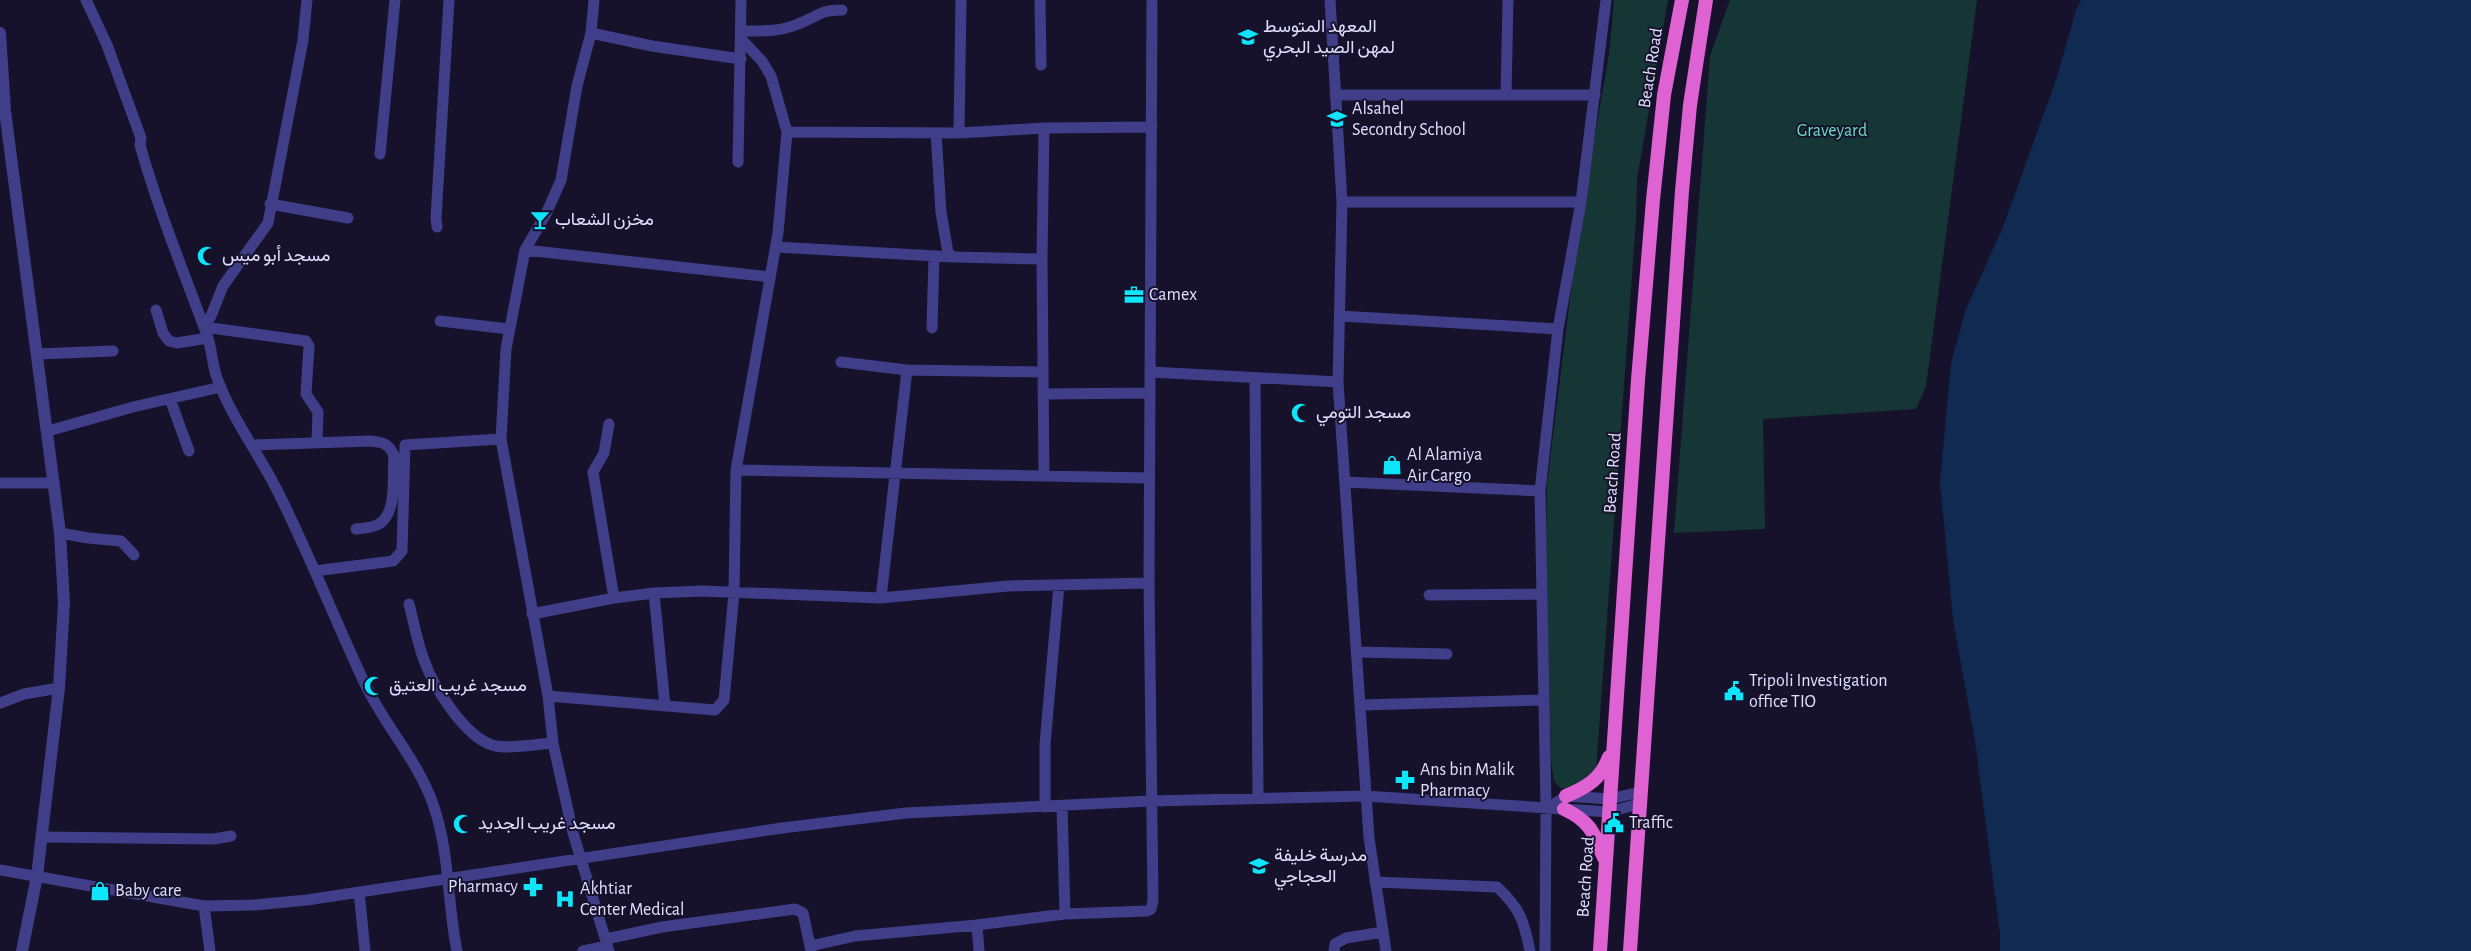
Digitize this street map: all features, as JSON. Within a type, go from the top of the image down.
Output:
[{"type":"highway","name":"Beach Road","points":[[1600,951],[1613,745],[1653,200],[1664,95],[1682,0]]},
{"type":"highway","points":[[1630,951],[1683,182],[1690,105],[1706,0]]},
{"type":"highway","points":[[1606,863],[1592,828],[1565,802],[1595,782],[1604,770],[1613,745]]},
{"type":"street","points":[[86,0],[107,45],[141,138],[140,146],[154,192],[208,338],[217,378],[234,415],[254,445],[284,503],[374,703],[406,750],[428,792],[442,837],[448,878],[449,905],[457,951]]},
{"type":"street","points":[[204,327],[223,286],[268,223],[270,204],[303,40],[308,0]]},
{"type":"street","points":[[380,154],[395,0]]},
{"type":"street","points":[[437,227],[449,0]]},
{"type":"street","points":[[594,0],[592,33],[577,86],[560,180],[546,214],[525,250],[509,329],[501,439],[548,696],[553,743],[581,860],[607,945]]},
{"type":"street","points":[[738,162],[741,0]]},
{"type":"street","points":[[959,133],[961,0]]},
{"type":"street","points":[[1040,0],[1041,65]]},
{"type":"street","points":[[583,951],[662,927],[795,909],[803,913],[810,948],[855,936],[977,925],[1065,914],[1140,912],[1151,909],[1153,901],[1150,801],[1149,478],[1152,0]]},
{"type":"street","points":[[1330,0],[1342,202],[1338,382],[1358,652],[1365,796],[1375,882],[1386,951]]},
{"type":"street","points":[[1506,95],[1508,0]]},
{"type":"street","points":[[1545,951],[1548,807],[1541,594],[1540,492],[1558,329],[1581,202],[1606,0]]},
{"type":"street","points":[[741,35],[776,30],[798,24],[822,11],[842,10]]},
{"type":"street","points":[[0,33],[5,111],[60,533],[64,604],[59,688],[42,837],[37,876],[22,951]]},
{"type":"street","points":[[592,33],[652,46],[741,59]]},
{"type":"street","points":[[548,696],[716,710],[724,700],[734,593],[736,470],[776,247],[787,132],[771,76],[762,61],[741,35]]},
{"type":"street","points":[[1335,95],[1595,95]]},
{"type":"street","points":[[787,132],[959,133],[1044,128],[1152,127]]},
{"type":"street","points":[[1044,128],[1042,259],[1044,476]]},
{"type":"street","points":[[936,133],[941,212],[948,253],[954,257]]},
{"type":"street","points":[[1342,202],[1581,202]]},
{"type":"street","points":[[270,204],[348,218]]},
{"type":"street","points":[[776,247],[934,257],[1042,259]]},
{"type":"street","points":[[525,250],[770,277]]},
{"type":"street","points":[[932,328],[934,257]]},
{"type":"street","points":[[156,310],[163,333],[169,341],[177,343],[208,338]]},
{"type":"street","points":[[1340,316],[1558,329]]},
{"type":"street","points":[[440,321],[509,329]]},
{"type":"street","points":[[204,327],[306,341],[309,346],[306,394],[318,412],[317,442]]},
{"type":"street","points":[[37,354],[113,351]]},
{"type":"street","points":[[841,362],[907,370],[1042,372]]},
{"type":"street","points":[[881,598],[907,370]]},
{"type":"street","points":[[1151,372],[1338,382]]},
{"type":"street","points":[[1255,378],[1258,798]]},
{"type":"street","points":[[48,431],[132,407],[170,400],[221,387]]},
{"type":"street","points":[[1043,394],[1150,393]]},
{"type":"street","points":[[170,400],[189,452]]},
{"type":"street","points":[[609,424],[604,453],[592,472],[614,598]]},
{"type":"street","points":[[315,571],[393,561],[402,551],[405,445],[501,439]]},
{"type":"street","points":[[254,445],[379,442],[391,449],[394,456],[391,508],[384,520],[377,526],[356,529]]},
{"type":"street","points":[[736,470],[1149,478]]},
{"type":"street","points":[[1345,482],[1540,492]]},
{"type":"street","points":[[0,483],[54,483]]},
{"type":"street","points":[[60,533],[121,541],[134,555]]},
{"type":"street","points":[[532,614],[614,598],[654,593],[702,591],[881,598],[1008,586],[1149,583]]},
{"type":"street","points":[[1045,807],[1045,744],[1059,585]]},
{"type":"street","points":[[654,593],[665,706]]},
{"type":"street","points":[[1429,595],[1541,594]]},
{"type":"street","points":[[409,604],[427,667],[454,712],[466,726],[482,741],[497,746],[553,743]]},
{"type":"street","points":[[1358,652],[1447,654]]},
{"type":"street","points":[[0,703],[24,694],[59,688]]},
{"type":"street","points":[[1361,705],[1544,700]]},
{"type":"street","points":[[0,870],[204,906],[254,905],[359,892],[906,813],[1150,801],[1258,798],[1365,796],[1548,807],[1565,802],[1610,806],[1640,798]]},
{"type":"street","points":[[1062,806],[1065,914]]},
{"type":"street","points":[[42,837],[214,839],[231,836]]},
{"type":"street","points":[[1375,882],[1497,887],[1513,902],[1524,924],[1530,951]]},
{"type":"street","points":[[359,892],[365,950]]},
{"type":"street","points":[[204,906],[210,951]]},
{"type":"street","points":[[977,925],[979,951]]},
{"type":"street","points":[[1334,951],[1335,944],[1346,938],[1383,932]]},
{"type":"green space","points":[[1614,0],[1668,0],[1637,179],[1636,220],[1596,771],[1571,788],[1560,788],[1554,781],[1551,761],[1546,547],[1547,484],[1578,234],[1609,54]]},
{"type":"green space","name":"Graveyard","points":[[1730,0],[1977,0],[1926,386],[1916,409],[1763,419],[1765,529],[1674,533],[1710,56]]},
{"type":"water","points":[[2081,0],[2471,0],[2471,951],[2000,951],[2000,933],[1975,741],[1953,619],[1940,482],[1951,363],[1966,309],[2003,227],[2057,77],[2076,10]]},
{"type":"place","name":"المعهد المتوسط لمهن الصيد البحري","points":[[1248,37]]},
{"type":"place","name":"Alsahel Secondry School","points":[[1337,119]]},
{"type":"place","name":"مخزن الشعاب","points":[[540,220]]},
{"type":"place","name":"مسجد أبو ميس","points":[[207,256]]},
{"type":"place","name":"Camex","points":[[1134,295]]},
{"type":"place","name":"مسجد التومي","points":[[1301,413]]},
{"type":"place","name":"Al Alamiya Air Cargo","points":[[1392,465]]},
{"type":"place","name":"مسجد غريب العتيق","points":[[374,686]]},
{"type":"place","name":"Tripoli Investigation office TIO","points":[[1734,691]]},
{"type":"place","name":"Ans bin Malik Pharmacy","points":[[1405,780]]},
{"type":"place","name":"Traffic","points":[[1614,823]]},
{"type":"place","name":"مسجد غريب الجديد","points":[[463,824]]},
{"type":"place","name":"مدرسة خليفة الحجاجي","points":[[1259,866]]},
{"type":"place","name":"Pharmacy","points":[[533,887]]},
{"type":"place","name":"Baby care","points":[[100,891]]},
{"type":"place","name":"Akhtiar Center Medical","points":[[565,899]]}]
